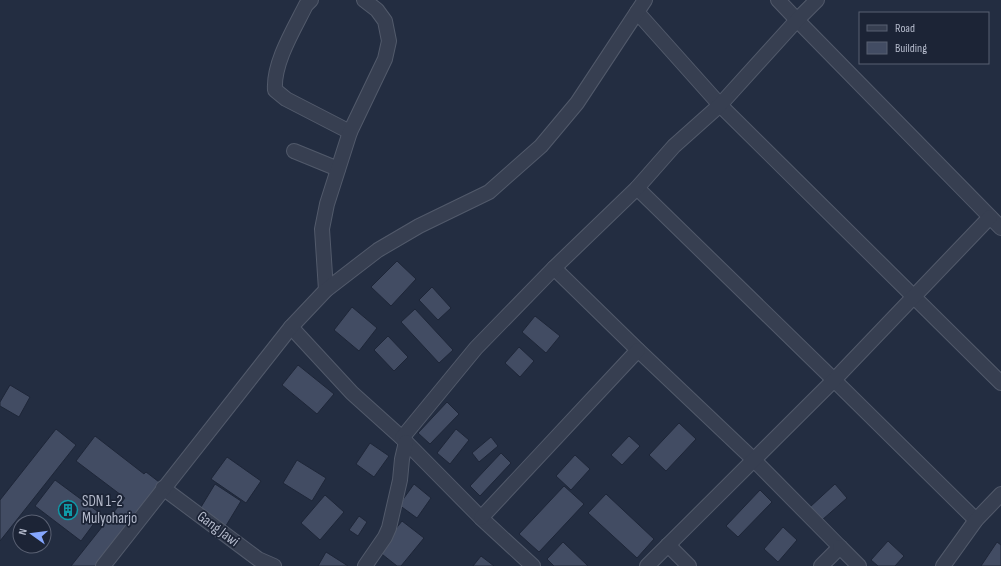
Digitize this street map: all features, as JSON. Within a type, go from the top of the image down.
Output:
[{"type":"street","points":[[310,0],[306,5],[282,56],[275,80],[275,90],[286,99],[350,132]]},
{"type":"street","points":[[326,290],[322,229],[327,204],[350,132],[385,59],[389,41],[385,21],[377,10],[364,0]]},
{"type":"street","points":[[103,566],[291,327],[326,290],[384,246],[409,231],[489,192],[506,178],[541,146],[577,103],[645,0]]},
{"type":"street","points":[[778,0],[1001,228]]},
{"type":"street","points":[[365,566],[385,537],[389,528],[400,480],[404,440],[476,348],[554,268],[638,188],[674,146],[720,105],[817,0]]},
{"type":"street","points":[[637,12],[720,105],[1001,383]]},
{"type":"street","points":[[294,151],[338,169]]},
{"type":"street","points":[[638,188],[976,520]]},
{"type":"street","points":[[647,566],[834,380],[990,217]]},
{"type":"street","points":[[554,268],[754,460],[859,566]]},
{"type":"street","points":[[291,327],[352,393],[404,440],[481,518],[533,566]]},
{"type":"street","points":[[481,518],[638,350]]},
{"type":"street","name":"Gang Jawi","points":[[163,488],[258,559],[274,566]]},
{"type":"street","points":[[943,566],[976,520],[1000,495]]},
{"type":"street","points":[[668,545],[689,566]]},
{"type":"street","points":[[821,566],[840,547]]},
{"type":"building","points":[[397,261],[416,279],[391,306],[371,287]]},
{"type":"building","points":[[432,287],[451,308],[438,320],[419,300]]},
{"type":"building","points":[[352,307],[377,328],[359,351],[334,330]]},
{"type":"building","points":[[415,309],[453,350],[439,363],[401,322]]},
{"type":"building","points":[[535,316],[560,336],[546,353],[522,332]]},
{"type":"building","points":[[388,336],[408,357],[394,371],[374,350]]},
{"type":"building","points":[[519,347],[534,361],[520,377],[505,363]]},
{"type":"building","points":[[298,365],[334,394],[317,414],[282,385]]},
{"type":"building","points":[[10,385],[30,397],[19,417],[0,406],[0,402]]},
{"type":"building","points":[[447,402],[459,414],[430,444],[418,433]]},
{"type":"building","points":[[679,423],[696,439],[666,471],[649,455]]},
{"type":"building","points":[[56,429],[76,445],[21,514],[12,514],[12,526],[0,541],[0,500]]},
{"type":"building","points":[[456,429],[469,440],[450,464],[437,453]]},
{"type":"building","points":[[95,436],[144,474],[146,472],[163,485],[98,566],[71,566],[125,498],[76,461]]},
{"type":"building","points":[[629,436],[640,446],[622,465],[611,455]]},
{"type":"building","points":[[491,437],[498,446],[479,462],[472,453]]},
{"type":"building","points":[[370,443],[389,456],[374,477],[356,464]]},
{"type":"building","points":[[501,453],[511,463],[480,496],[470,486]]},
{"type":"building","points":[[575,455],[590,469],[571,490],[556,476]]},
{"type":"building","points":[[227,457],[261,481],[246,503],[211,479]]},
{"type":"building","points":[[297,460],[326,478],[312,501],[283,483]]},
{"type":"building","name":"SDN 1-2 Mulyoharjo","points":[[55,480],[101,514],[81,541],[52,519],[52,514],[46,514],[35,506]]},
{"type":"building","points":[[215,484],[241,501],[224,529],[198,512]]},
{"type":"building","points":[[414,484],[431,498],[417,518],[399,505]]},
{"type":"building","points":[[835,484],[847,498],[822,520],[810,507]]},
{"type":"building","points":[[564,486],[584,504],[539,552],[519,534]]},
{"type":"building","points":[[760,490],[772,502],[738,537],[726,526]]},
{"type":"building","points":[[606,494],[654,539],[637,558],[588,513]]},
{"type":"building","points":[[325,495],[344,512],[320,540],[301,523]]},
{"type":"building","points":[[359,516],[367,522],[358,536],[349,530]]},
{"type":"building","points":[[402,521],[424,538],[401,566],[397,566],[378,551]]},
{"type":"building","points":[[783,527],[797,540],[778,562],[764,549]]},
{"type":"building","points":[[888,541],[904,556],[895,566],[878,566],[871,560]]},
{"type":"building","points":[[563,542],[588,566],[554,566],[547,559]]},
{"type":"building","points":[[997,542],[1001,545],[1001,566],[981,566]]},
{"type":"building","points":[[326,552],[348,566],[318,566]]},
{"type":"building","points":[[481,556],[494,566],[473,566]]},
{"type":"place","name":"SDN 1-2 Mulyoharjo","points":[[68,510]]}]
